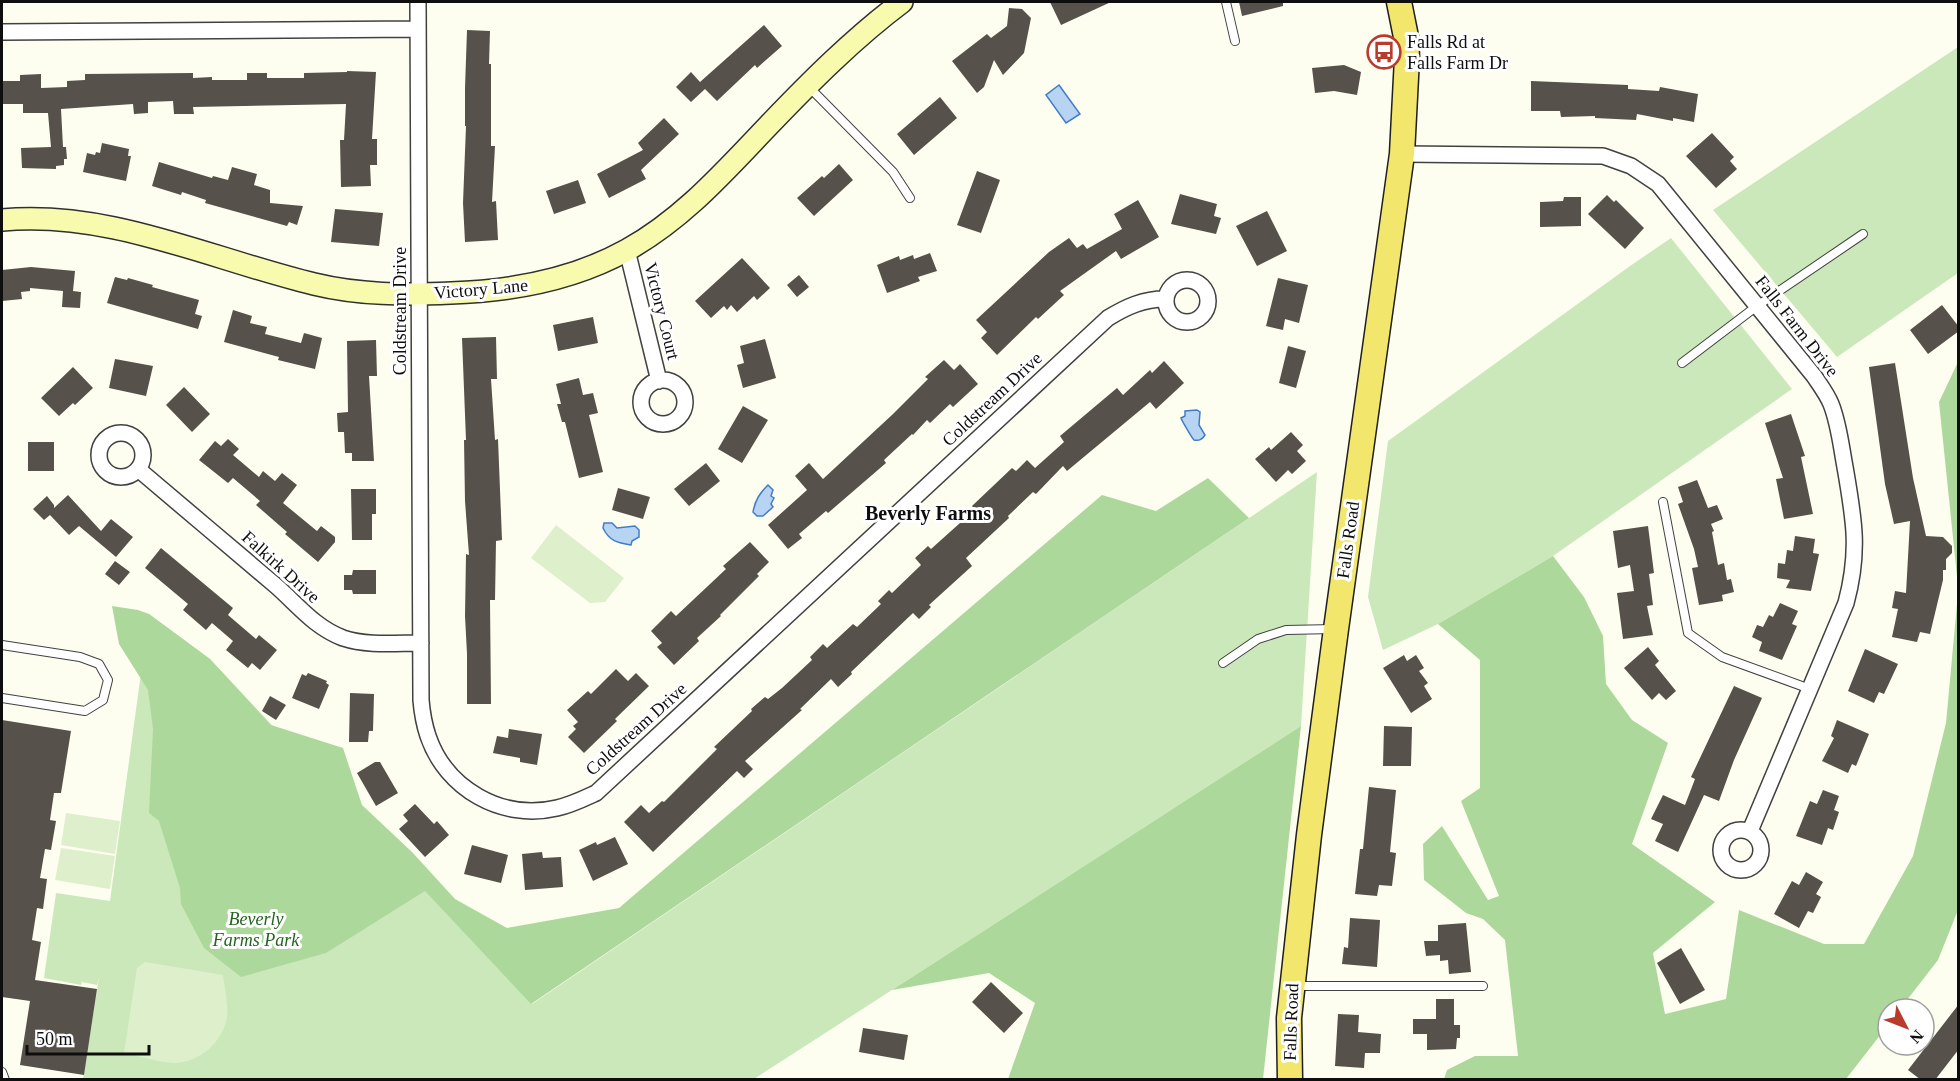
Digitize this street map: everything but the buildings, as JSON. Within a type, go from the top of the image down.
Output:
[{"type":"main road","name":"Falls Road","points":[[1290,1080],[1289,1018],[1292,986],[1336,629],[1402,154],[1407,58],[1406,38],[1399,2]]},
{"type":"main road","points":[[1275,1080],[1289,1018]]},
{"type":"street","name":"Coldstream Drive","points":[[418,2],[421,700],[423,719],[436,754],[457,781],[494,805],[516,810],[537,811],[577,802],[596,793],[1108,318],[1128,306],[1146,300],[1165,299]]},
{"type":"street","name":"Victory Lane","points":[[2,220],[47,218],[86,221],[124,229],[314,284],[350,291],[420,294],[485,292],[514,289],[543,282],[586,269],[627,250],[683,212],[852,43],[900,2]]},
{"type":"street","points":[[2,32],[418,29]]},
{"type":"street","name":"Falls Farm Drive","points":[[1402,154],[1603,156],[1631,166],[1658,183],[1815,376],[1830,403],[1839,433],[1853,510],[1856,545],[1853,576],[1846,603],[1750,831]]},
{"type":"street","name":"Victory Court","points":[[627,250],[659,381]]},
{"type":"street","name":"Falkirk Drive","points":[[138,469],[278,588],[306,616],[323,628],[360,642],[421,643]]},
{"type":"lane","points":[[1226,2],[1235,41]]},
{"type":"lane","points":[[808,86],[893,172],[910,198]]},
{"type":"lane","points":[[1682,363],[1757,306],[1863,234]]},
{"type":"lane","points":[[1663,502],[1688,633],[1722,657],[1810,689]]},
{"type":"lane","points":[[1224,663],[1258,639],[1286,630],[1336,629]]},
{"type":"lane","points":[[2,645],[80,657],[99,664],[108,680],[104,700],[85,711],[2,698]]},
{"type":"lane","points":[[1292,986],[1483,986]]},
{"type":"lane","points":[[2,1072],[5,1080]]},
{"type":"green space","points":[[1958,47],[1958,273],[1837,357],[1713,210]]},
{"type":"green space","points":[[1671,238],[1792,389],[1553,556],[1438,624],[1383,650],[1368,597],[1388,441]]},
{"type":"green space","points":[[1958,362],[1958,586],[1939,402]]},
{"type":"green space","name":"Beverly Farms Park","points":[[1317,472],[1301,726],[754,1079],[83,1079],[99,977],[97,985],[82,982],[81,985],[44,978],[56,893],[110,901],[149,614],[210,659],[532,1004]]},
{"type":"green space","name":"Beverly Farms Park","points":[[1208,478],[1249,518],[531,1004],[425,891],[326,953],[241,977],[204,948],[181,904],[180,888],[159,821],[149,813],[153,729],[148,690],[119,644],[112,606],[149,614],[210,659],[271,725],[343,748],[362,805],[412,852],[455,899],[507,928],[619,908],[1102,495],[1156,511]]},
{"type":"green space","points":[[556,525],[624,578],[605,602],[590,603],[531,558]]},
{"type":"green space","points":[[1553,556],[1584,597],[1603,636],[1606,684],[1632,720],[1668,743],[1632,844],[1715,902],[1653,953],[1665,1014],[1726,999],[1739,910],[1824,944],[1864,944],[1913,856],[1946,723],[1958,593],[1958,910],[1938,960],[1909,997],[1876,997],[1876,1040],[1846,1079],[1444,1079],[1447,1070],[1475,1056],[1518,1056],[1505,940],[1483,919],[1466,913],[1424,880],[1423,844],[1442,826],[1488,900],[1499,896],[1461,801],[1480,788],[1480,660],[1438,624]]},
{"type":"green space","points":[[1301,726],[1263,1079],[1008,1079],[1035,1003],[989,973],[892,990]]},
{"type":"green space","points":[[66,813],[120,821],[115,854],[61,845]]},
{"type":"green space","points":[[61,848],[115,856],[110,889],[55,880]]},
{"type":"green space","points":[[145,962],[223,975],[227,1007],[225,1026],[215,1043],[201,1055],[174,1063],[124,1053],[137,968]]},
{"type":"water","points":[[1059,85],[1080,114],[1066,123],[1046,95]]},
{"type":"water","points":[[1185,411],[1200,412],[1199,425],[1205,435],[1202,439],[1194,440],[1181,418],[1185,416]]},
{"type":"water","points":[[768,485],[773,490],[771,496],[774,498],[771,504],[773,507],[763,516],[757,516],[753,512],[755,504]]},
{"type":"water","points":[[604,523],[612,523],[617,528],[635,526],[639,530],[639,537],[632,541],[631,545],[618,542],[611,539],[605,532]]},
{"type":"place","name":"Falls Rd at Falls Farm Dr","points":[[1384,52]]},
{"type":"district","name":"Beverly Farms","points":[[928,513]]}]
